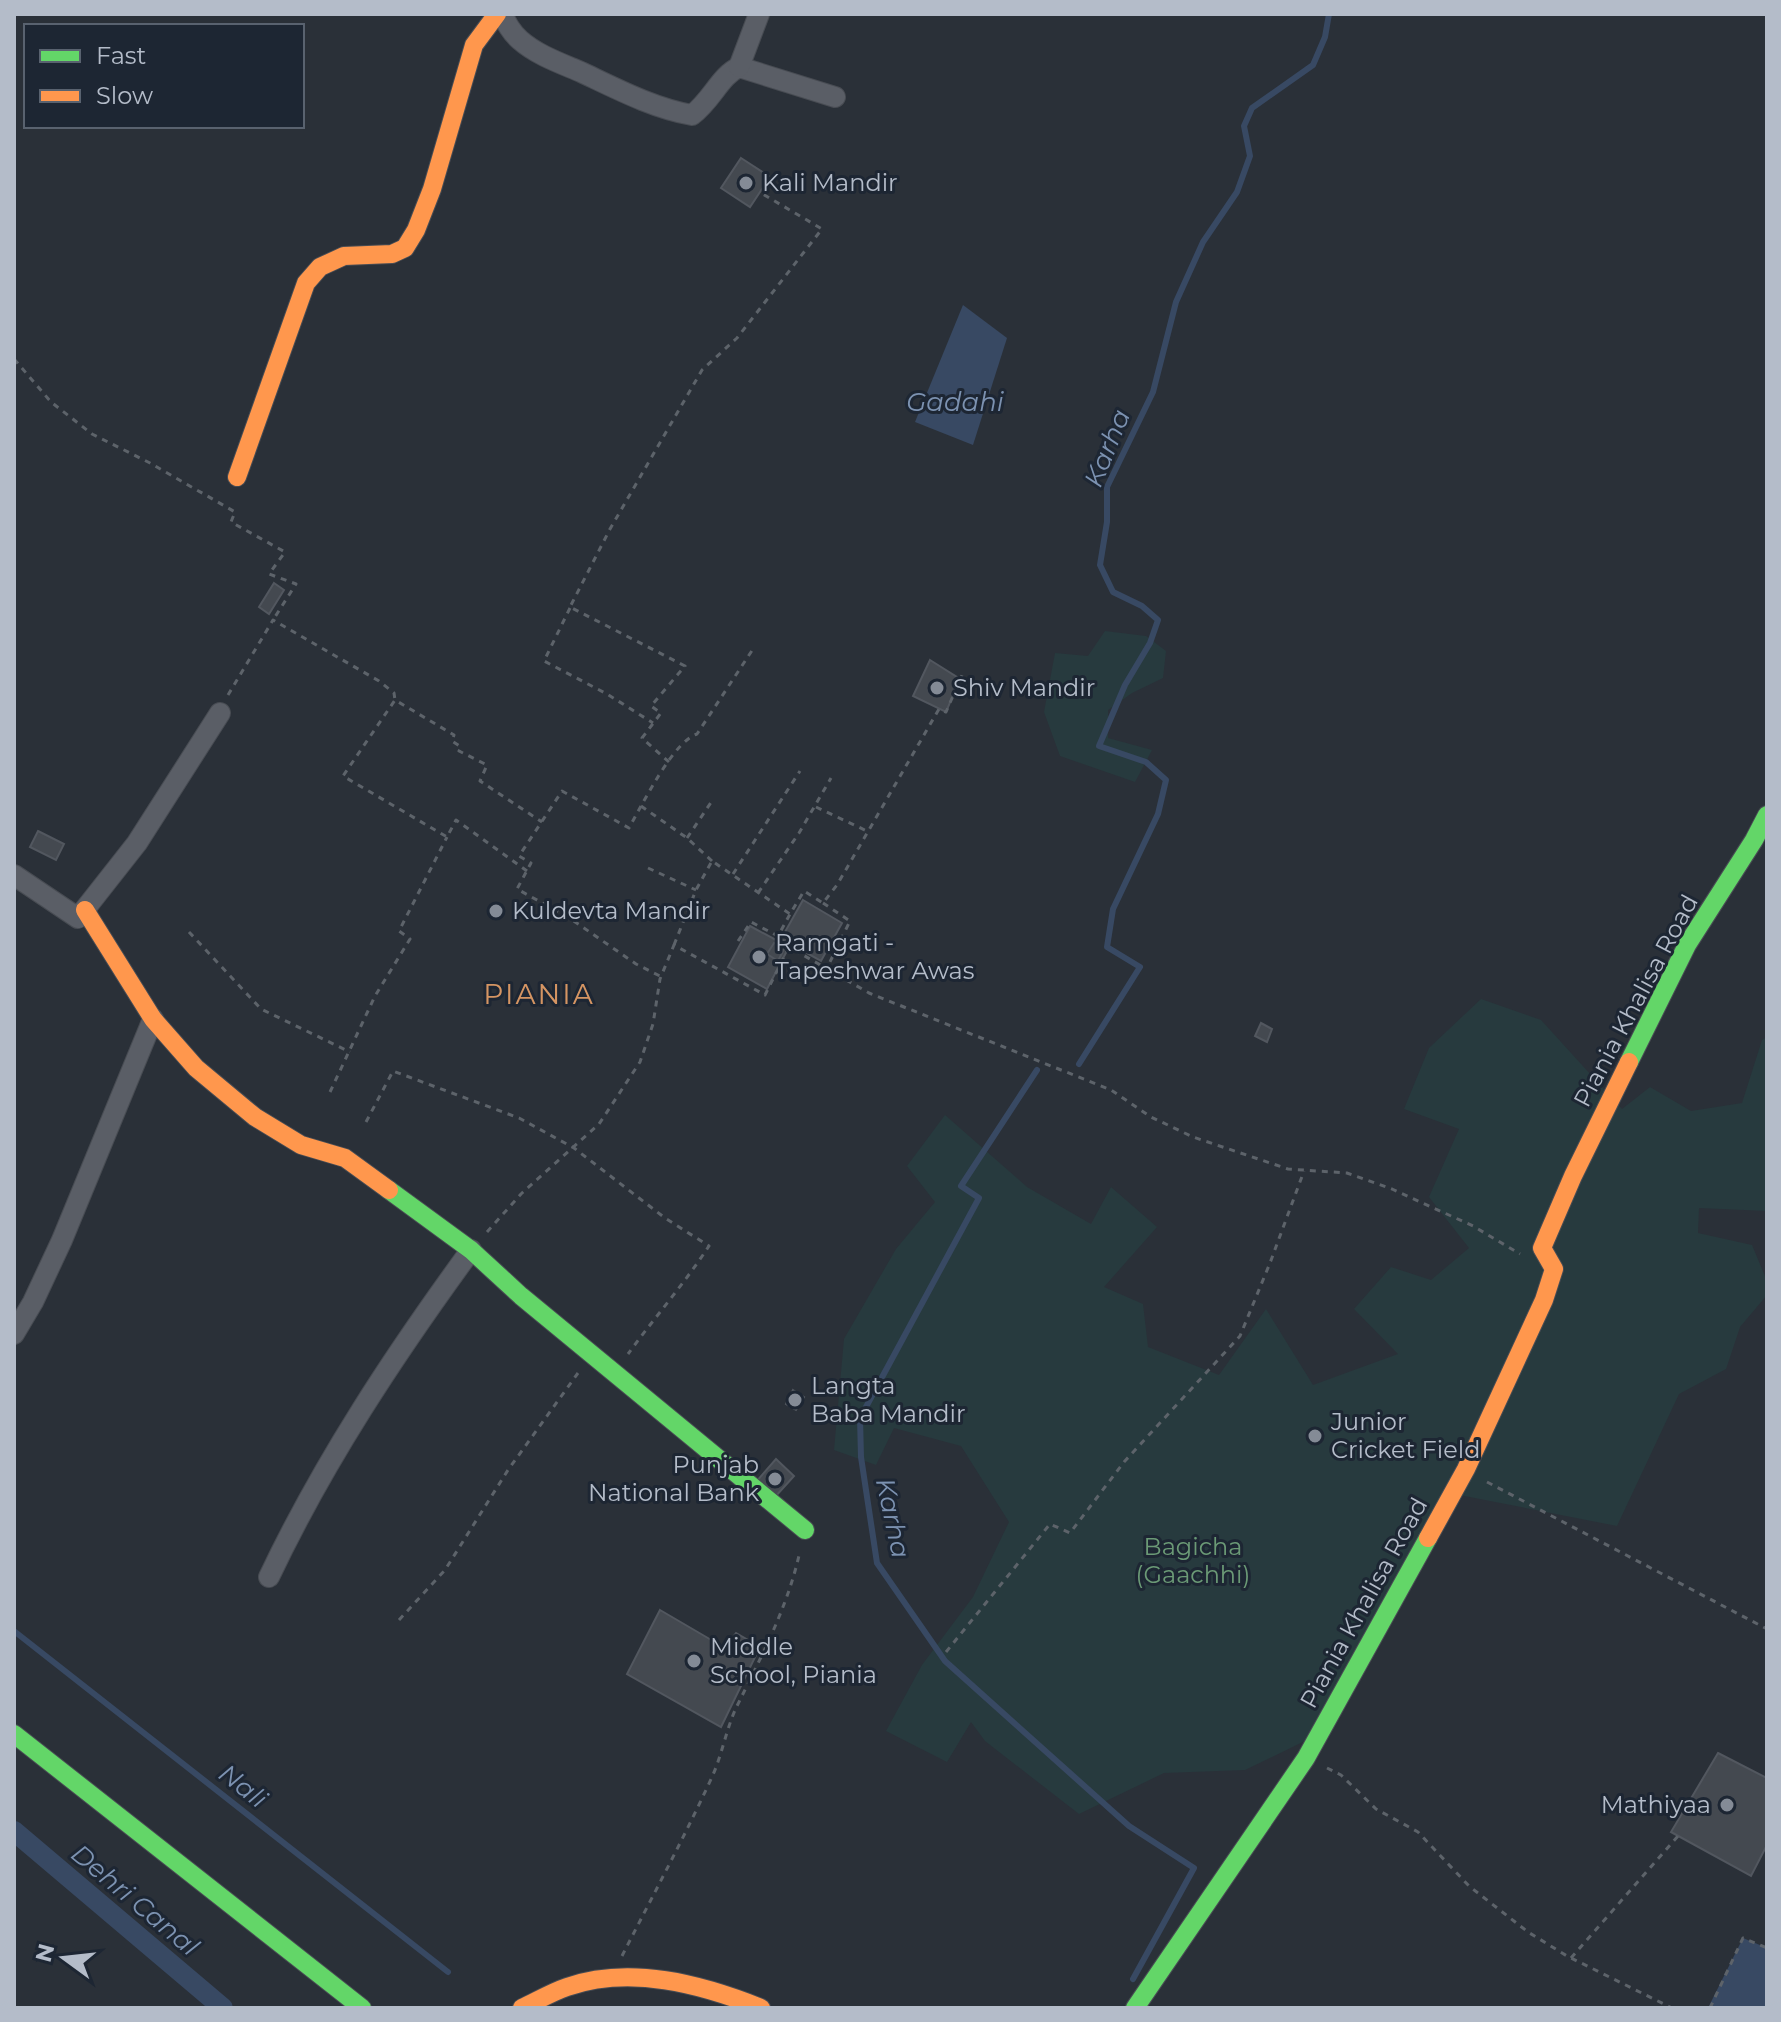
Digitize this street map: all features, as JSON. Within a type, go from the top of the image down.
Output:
[{"type":"street","points":[[237,477],[306,283],[320,267],[344,256],[392,254],[405,248],[416,230],[432,189],[474,45],[482,30],[500,14],[521,41],[542,55],[674,112],[692,115],[706,104],[728,72],[739,67],[835,97]]},
{"type":"street","points":[[739,67],[759,14]]},
{"type":"street","points":[[14,875],[78,918],[137,843],[220,713]]},
{"type":"street","name":"Piania Khalisa Road","points":[[1135,2008],[1306,1758],[1466,1469],[1544,1300],[1554,1269],[1542,1248],[1573,1176],[1687,945],[1767,815]]},
{"type":"street","points":[[85,910],[153,1019],[196,1068],[255,1117],[301,1145],[345,1158],[471,1250],[521,1296],[805,1530]]},
{"type":"street","points":[[14,1334],[62,1240],[153,1019]]},
{"type":"street","points":[[269,1577],[344,1437],[423,1315],[471,1250]]},
{"type":"street","points":[[14,1734],[362,2008]]},
{"type":"street","points":[[522,2008],[569,1986],[611,1977],[671,1981],[738,1998],[761,2008]]},
{"type":"path","points":[[653,723],[607,694],[544,661],[623,506],[702,370],[737,338],[822,229],[761,193]]},
{"type":"path","points":[[14,359],[51,402],[92,434],[235,512],[231,522],[285,552],[269,574],[296,584],[220,713]]},
{"type":"path","points":[[570,607],[685,666],[651,706],[661,713],[642,738],[669,762]]},
{"type":"path","points":[[273,620],[379,681],[394,693],[395,700],[343,776],[447,837]]},
{"type":"path","points":[[661,977],[636,964],[568,917],[517,889],[531,863],[519,856],[562,791],[629,828],[669,762],[692,734],[697,734],[755,646]]},
{"type":"path","points":[[823,903],[869,832],[939,709],[946,712],[963,673]]},
{"type":"path","points":[[395,700],[454,735],[452,741],[461,747],[459,751],[487,765],[480,781],[542,822]]},
{"type":"path","points":[[733,874],[800,771]]},
{"type":"path","points":[[758,893],[816,807],[831,778]]},
{"type":"path","points":[[687,838],[712,801]]},
{"type":"path","points":[[641,806],[687,838],[712,861],[790,914]]},
{"type":"path","points":[[816,807],[869,832]]},
{"type":"path","points":[[330,1092],[360,1024],[410,939],[399,931],[456,820],[527,871]]},
{"type":"path","points":[[471,1250],[521,1194],[599,1124],[640,1062],[653,1024],[661,977],[696,890],[712,861]]},
{"type":"path","points":[[648,868],[696,890]]},
{"type":"path","points":[[738,941],[751,922],[778,936],[804,891],[850,921],[827,968]]},
{"type":"path","points":[[189,932],[261,1009],[350,1052]]},
{"type":"path","points":[[674,945],[765,995],[789,947],[869,993],[1111,1090],[1151,1117],[1193,1137],[1288,1169],[1347,1173],[1392,1189],[1473,1226],[1522,1255]]},
{"type":"path","points":[[366,1122],[393,1071],[519,1118],[574,1148],[665,1218],[709,1246],[683,1285],[671,1296],[614,1373]]},
{"type":"path","points":[[946,1652],[1050,1524],[1070,1533],[1124,1462],[1240,1336],[1304,1171]]},
{"type":"path","points":[[399,1620],[445,1570],[508,1470],[578,1375],[588,1351]]},
{"type":"path","points":[[1466,1469],[1521,1501],[1767,1629]]},
{"type":"path","points":[[611,1977],[713,1774],[734,1711],[779,1619],[795,1574],[805,1530]]},
{"type":"path","points":[[1306,1758],[1341,1775],[1376,1809],[1418,1832],[1469,1886],[1528,1932],[1571,1958],[1672,2008]]},
{"type":"path","points":[[1571,1958],[1678,1836]]},
{"type":"path","points":[[1710,2008],[1743,1938],[1767,1948]]},
{"type":"green space","points":[[1105,631],[1146,636],[1166,651],[1163,678],[1132,693],[1108,710],[1108,738],[1152,750],[1135,782],[1060,756],[1044,712],[1055,653],[1088,656]]},
{"type":"green space","name":"Bagicha (Gaachhi)","points":[[1481,999],[1541,1020],[1622,1109],[1650,1087],[1691,1111],[1742,1103],[1762,1040],[1767,1037],[1767,1211],[1699,1208],[1698,1233],[1752,1245],[1767,1281],[1767,1295],[1740,1327],[1726,1369],[1679,1394],[1617,1526],[1444,1492],[1311,1738],[1245,1770],[1164,1773],[1079,1814],[985,1741],[971,1722],[947,1762],[886,1731],[922,1665],[973,1597],[1009,1522],[961,1446],[894,1428],[876,1465],[834,1450],[844,1339],[896,1249],[935,1202],[907,1166],[945,1115],[1027,1187],[1091,1224],[1111,1187],[1157,1227],[1104,1287],[1143,1304],[1148,1347],[1219,1375],[1266,1309],[1313,1385],[1398,1354],[1354,1309],[1391,1267],[1431,1280],[1469,1248],[1429,1197],[1459,1129],[1404,1109],[1429,1048]]},
{"type":"water","name":"Gadahi","points":[[963,305],[1007,338],[973,445],[915,422]]},
{"type":"water","points":[[1743,1938],[1767,1948],[1767,2008],[1708,2008]]},
{"type":"building","name":"Kali Mandir","points":[[741,158],[770,177],[750,207],[721,188]]},
{"type":"building","points":[[274,583],[284,590],[269,614],[259,607]]},
{"type":"building","name":"Shiv Mandir","points":[[930,660],[960,679],[946,712],[913,696]]},
{"type":"building","points":[[38,831],[64,844],[56,860],[30,847]]},
{"type":"building","points":[[803,900],[842,923],[821,961],[781,939]]},
{"type":"building","name":"Kuldevta Mandir","points":[[495,905],[503,909],[498,918],[490,913]]},
{"type":"building","name":"Ramgati - Tapeshwar Awas","points":[[750,926],[789,947],[767,989],[728,967]]},
{"type":"building","points":[[774,943],[786,945],[778,961],[767,954]]},
{"type":"building","points":[[1261,1023],[1272,1029],[1267,1042],[1255,1036]]},
{"type":"building","name":"Langta Baba Mandir","points":[[793,1390],[804,1397],[796,1410],[786,1404]]},
{"type":"building","name":"Punjab National Bank","points":[[776,1459],[794,1476],[774,1498],[756,1482]]},
{"type":"building","name":"Middle School, Piania","points":[[660,1610],[725,1648],[736,1633],[760,1647],[721,1727],[627,1674]]},
{"type":"building","name":"Mathiyaa","points":[[1718,1753],[1767,1778],[1767,1845],[1751,1876],[1671,1832]]},
{"type":"waterway","name":"Karha","points":[[1079,1064],[1140,967],[1107,947],[1113,909],[1158,814],[1166,780],[1146,762],[1099,746],[1125,685],[1150,643],[1158,620],[1142,606],[1113,592],[1100,565],[1107,522],[1107,487],[1153,392],[1176,302],[1203,242],[1237,192],[1250,156],[1244,126],[1252,108],[1313,65],[1325,37],[1329,14]]},
{"type":"waterway","name":"Karha","points":[[1037,1070],[961,1186],[979,1198],[860,1418],[861,1457],[877,1563],[945,1661],[1129,1826],[1194,1868],[1133,1979]]},
{"type":"waterway","name":"Nali","points":[[14,1631],[448,1972]]},
{"type":"waterway","name":"Dehri Canal","points":[[14,1831],[223,2008]]},
{"type":"traffic: fast","points":[[1629,1062],[1687,945],[1767,815]]},
{"type":"traffic: fast","points":[[389,1190],[471,1250],[521,1296],[805,1530]]},
{"type":"traffic: fast","points":[[1135,2008],[1306,1758],[1428,1538]]},
{"type":"traffic: fast","points":[[14,1734],[362,2008]]},
{"type":"traffic: slow","points":[[237,477],[306,283],[320,267],[344,256],[392,254],[405,248],[416,230],[432,189],[474,45],[497,14]]},
{"type":"traffic: slow","points":[[85,910],[153,1019],[196,1068],[255,1117],[301,1145],[345,1158],[389,1190]]},
{"type":"traffic: slow","points":[[1428,1538],[1466,1469],[1544,1300],[1554,1269],[1542,1248],[1573,1176],[1629,1062]]},
{"type":"traffic: slow","points":[[522,2008],[567,1987],[615,1978],[665,1980],[690,1985],[761,2008]]},
{"type":"place","name":"Kali Mandir","points":[[746,183]]},
{"type":"place","name":"Shiv Mandir","points":[[937,688]]},
{"type":"place","name":"Kuldevta Mandir","points":[[496,911]]},
{"type":"place","name":"Ramgati - Tapeshwar Awas","points":[[759,957]]},
{"type":"place","name":"Langta Baba Mandir","points":[[795,1400]]},
{"type":"place","name":"Junior Cricket Field","points":[[1315,1436]]},
{"type":"place","name":"Punjab National Bank","points":[[775,1479]]},
{"type":"place","name":"Middle School, Piania","points":[[694,1661]]},
{"type":"place","name":"Mathiyaa","points":[[1727,1805]]},
{"type":"district","name":"PIANIA","points":[[539,994]]}]
